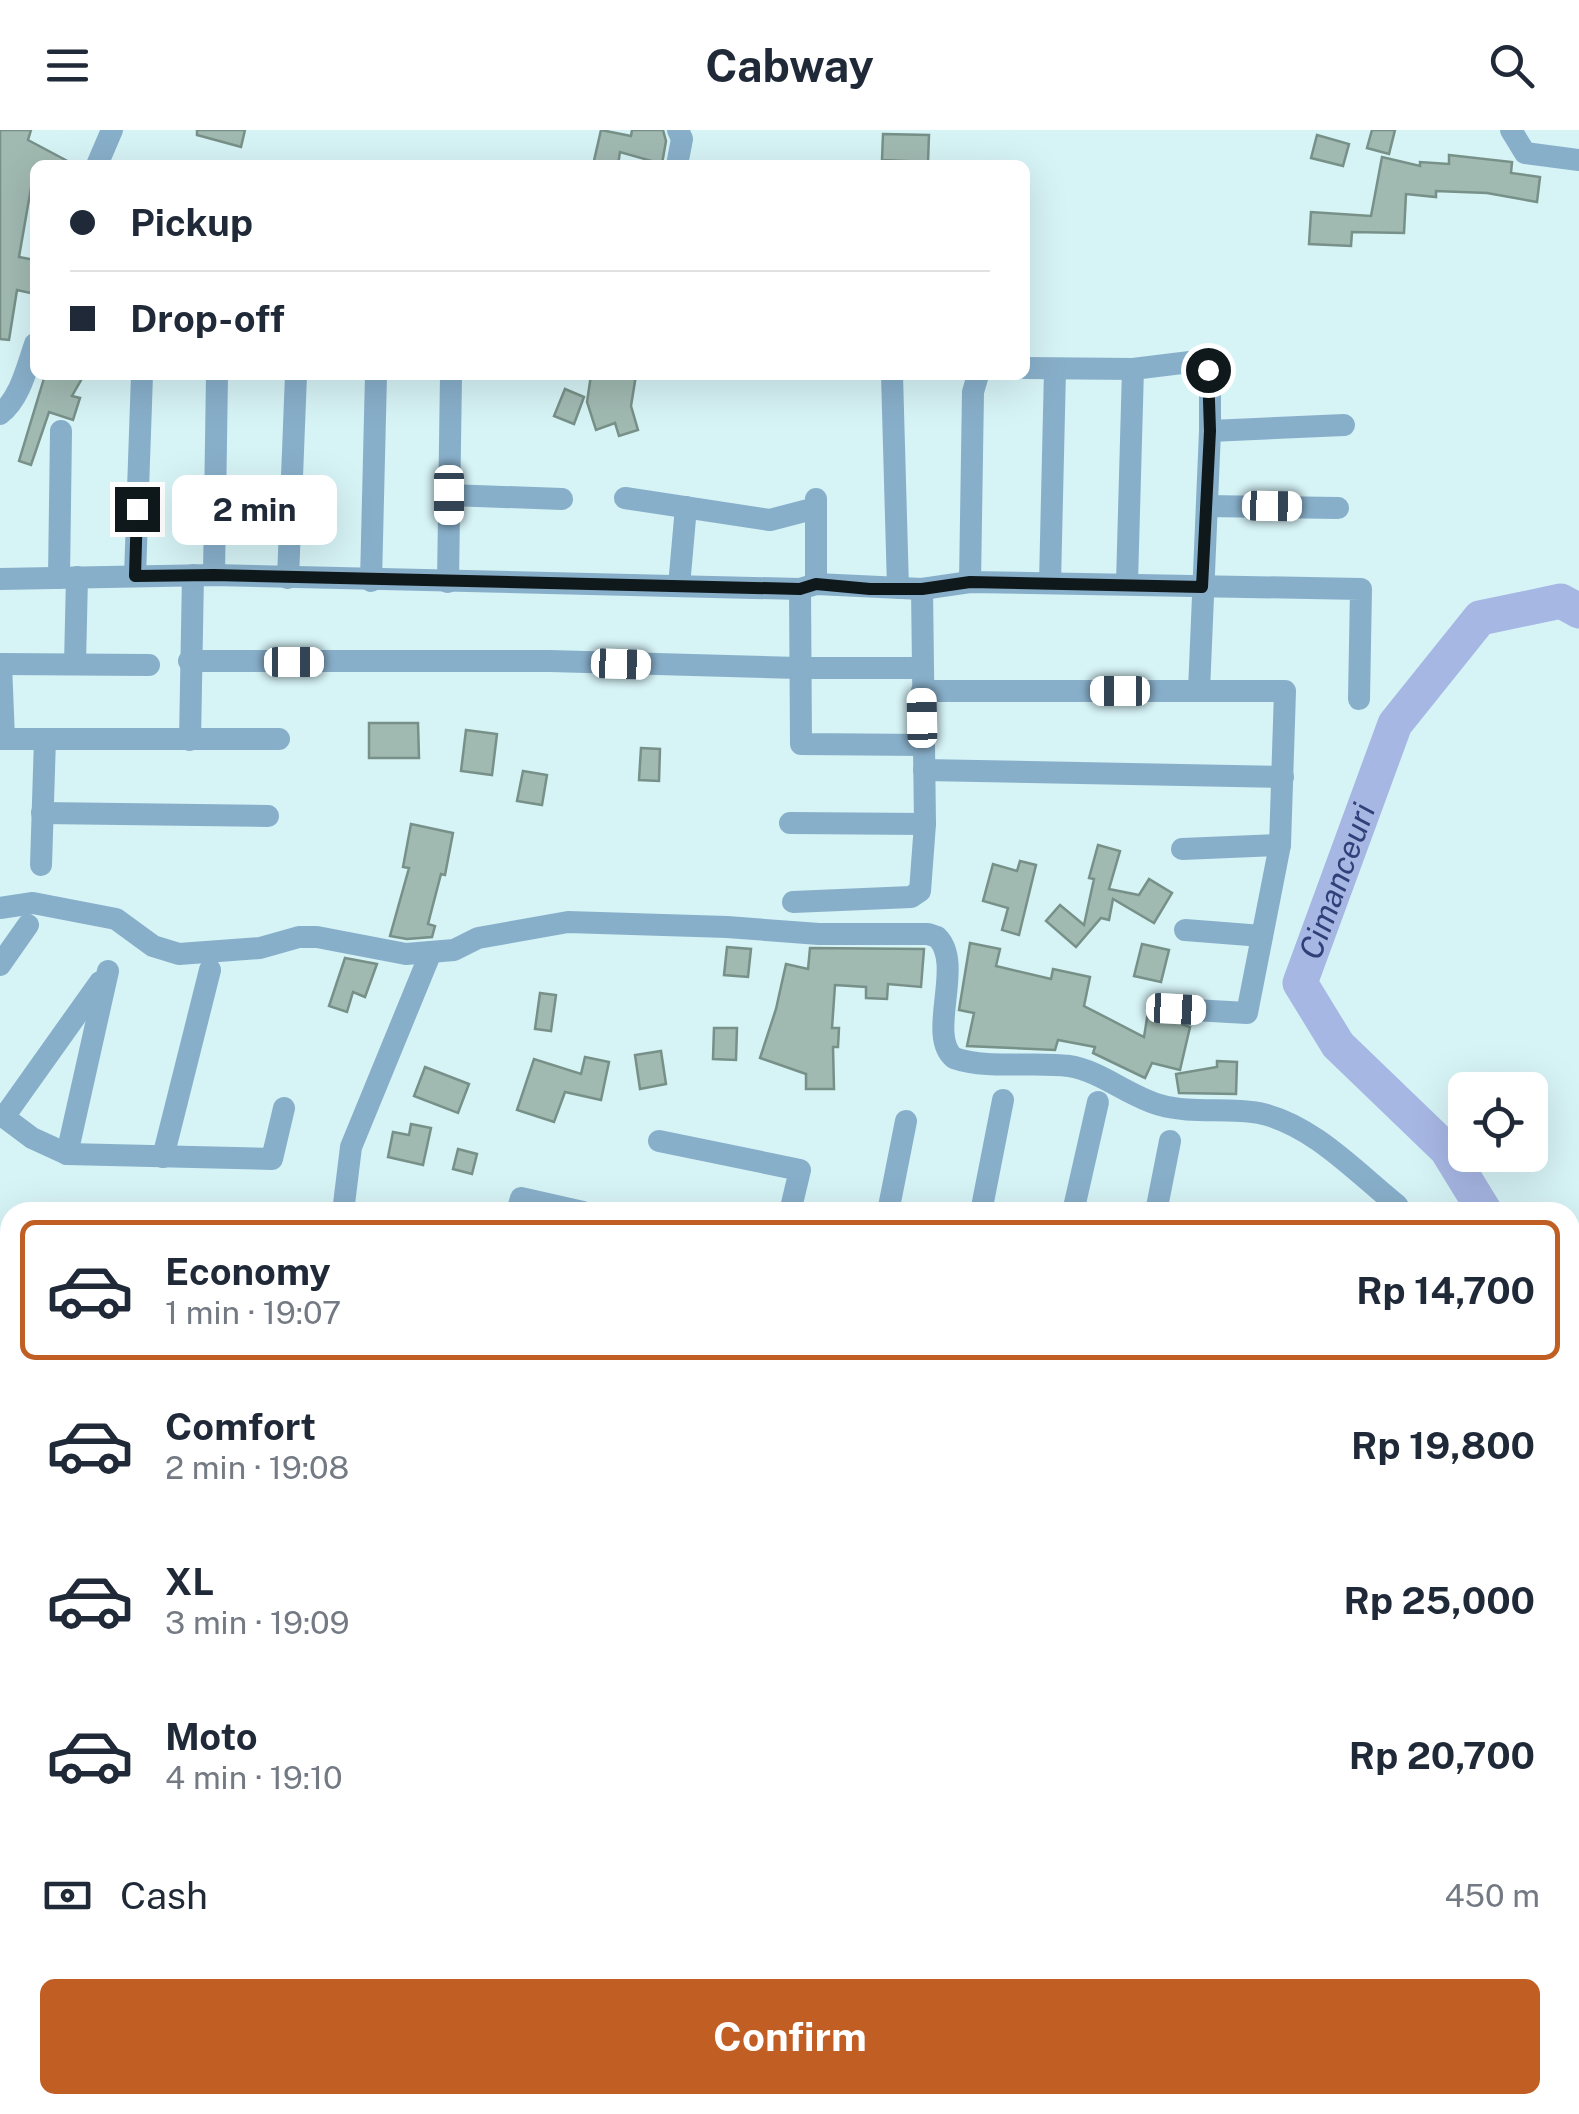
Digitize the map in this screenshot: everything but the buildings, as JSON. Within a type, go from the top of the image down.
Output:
[{"type":"street","points":[[99,160],[112,130]]},
{"type":"street","points":[[678,130],[682,138],[678,160]]},
{"type":"street","points":[[1511,130],[1524,153],[1579,160]]},
{"type":"street","points":[[0,414],[17,391],[30,357]]},
{"type":"street","points":[[1030,368],[1133,368],[1198,361],[1205,364],[1210,377],[1210,431],[1199,691]]},
{"type":"street","points":[[1126,583],[1133,368]]},
{"type":"street","points":[[1050,584],[1055,370]]},
{"type":"street","points":[[135,576],[142,380]]},
{"type":"street","points":[[190,740],[189,662],[203,575],[217,380]]},
{"type":"street","points":[[288,578],[296,380]]},
{"type":"street","points":[[371,581],[376,380]]},
{"type":"street","points":[[448,582],[451,380]]},
{"type":"street","points":[[793,902],[918,895],[923,885],[926,824],[922,680],[910,589],[892,380]]},
{"type":"street","points":[[970,582],[973,392],[977,380]]},
{"type":"street","points":[[1210,431],[1344,425]]},
{"type":"street","points":[[60,430],[75,664]]},
{"type":"street","points":[[449,495],[562,499]]},
{"type":"street","points":[[625,498],[770,520],[816,503],[798,668],[800,744],[923,745]]},
{"type":"street","points":[[1206,506],[1338,508]]},
{"type":"street","points":[[679,586],[686,507]]},
{"type":"street","points":[[0,579],[203,575],[910,589],[970,582],[1361,589],[1359,699]]},
{"type":"street","points":[[189,662],[550,661],[798,668],[922,680],[1285,691],[1280,845],[1247,1013],[1176,1009]]},
{"type":"street","points":[[149,665],[0,664],[2,738],[278,739]]},
{"type":"street","points":[[40,866],[45,739]]},
{"type":"street","points":[[924,770],[1282,777]]},
{"type":"street","points":[[42,812],[268,816]]},
{"type":"street","points":[[790,823],[926,824]]},
{"type":"street","points":[[1182,849],[1280,845]]},
{"type":"street","points":[[0,908],[33,904],[116,919],[153,946],[179,954],[271,946],[299,937],[406,954],[431,952],[454,950],[478,938],[568,922],[819,934],[928,934],[937,937],[947,952],[944,1044],[954,1058],[1066,1066],[1158,1104],[1192,1110],[1254,1112],[1279,1118],[1300,1128],[1393,1202]]},
{"type":"street","points":[[0,965],[28,925]]},
{"type":"street","points":[[1184,930],[1262,936]]},
{"type":"street","points":[[343,1202],[351,1147],[431,952]]},
{"type":"street","points":[[162,1157],[210,970]]},
{"type":"street","points":[[68,1154],[108,971],[2,1116],[32,1138],[68,1154],[272,1159],[284,1108]]},
{"type":"street","points":[[982,1202],[1003,1100]]},
{"type":"street","points":[[1076,1202],[1098,1102]]},
{"type":"street","points":[[890,1202],[906,1120]]},
{"type":"street","points":[[659,1141],[800,1170],[792,1202]]},
{"type":"street","points":[[1158,1202],[1170,1141]]},
{"type":"waterway","name":"Cimanceuri","points":[[1479,1202],[1447,1150],[1338,1045],[1300,983],[1395,724],[1480,618],[1561,601],[1579,611]]},
{"type":"route","points":[[137,509],[135,576],[800,589],[816,584],[922,589],[970,582],[1202,587],[1210,431],[1208,370]]}]
